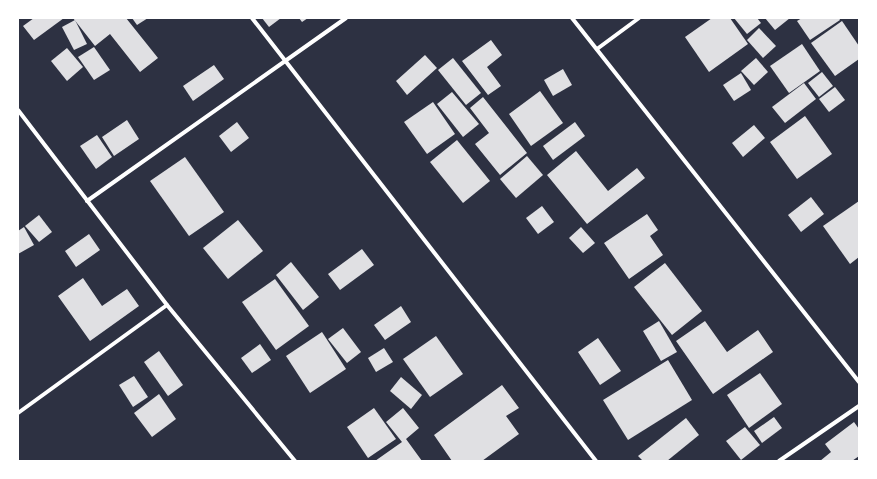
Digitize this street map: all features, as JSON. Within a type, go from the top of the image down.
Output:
[{"type":"street","points":[[252,18],[596,461]]},
{"type":"street","points":[[88,201],[346,18]]},
{"type":"street","points":[[572,18],[859,382]]},
{"type":"street","points":[[597,49],[639,18]]},
{"type":"street","points":[[18,110],[167,305],[295,461]]},
{"type":"street","points":[[18,413],[167,305]]},
{"type":"street","points":[[779,461],[859,406]]},
{"type":"building","points":[[34,18],[64,18],[34,40],[23,26]]},
{"type":"building","points":[[73,18],[126,18],[158,58],[140,72],[110,34],[95,46]]},
{"type":"building","points":[[132,18],[148,18],[137,25]]},
{"type":"building","points":[[262,18],[281,18],[269,27]]},
{"type":"building","points":[[299,18],[308,18],[302,22]]},
{"type":"building","points":[[712,18],[730,18],[748,44],[709,72],[685,37]]},
{"type":"building","points":[[734,18],[757,18],[761,23],[747,34]]},
{"type":"building","points":[[765,18],[790,18],[775,30]]},
{"type":"building","points":[[802,18],[839,18],[840,20],[810,40],[797,21]]},
{"type":"building","points":[[75,20],[87,44],[74,50],[62,27]]},
{"type":"building","points":[[842,21],[859,46],[859,59],[835,76],[811,43]]},
{"type":"building","points":[[759,28],[776,46],[763,58],[747,40]]},
{"type":"building","points":[[491,40],[502,55],[487,67],[501,86],[488,95],[462,61]]},
{"type":"building","points":[[802,44],[820,71],[789,93],[770,66]]},
{"type":"building","points":[[94,47],[110,70],[94,80],[78,57]]},
{"type":"building","points":[[67,48],[83,67],[67,81],[51,61]]},
{"type":"building","points":[[425,55],[437,68],[407,95],[396,81]]},
{"type":"building","points":[[453,58],[481,93],[466,105],[438,70]]},
{"type":"building","points":[[756,58],[768,72],[754,85],[741,71]]},
{"type":"building","points":[[214,65],[224,79],[193,101],[183,86]]},
{"type":"building","points":[[563,69],[572,85],[553,96],[544,80]]},
{"type":"building","points":[[822,72],[833,86],[819,97],[808,83]]},
{"type":"building","points":[[741,73],[751,90],[734,101],[723,85]]},
{"type":"building","points":[[804,83],[816,99],[785,123],[772,107]]},
{"type":"building","points":[[835,87],[845,100],[829,112],[819,99]]},
{"type":"building","points":[[540,91],[563,123],[531,146],[509,114]]},
{"type":"building","points":[[452,92],[479,124],[463,137],[437,104]]},
{"type":"building","points":[[483,97],[527,153],[500,175],[475,144],[489,133],[470,108]]},
{"type":"building","points":[[433,102],[455,134],[427,154],[404,122]]},
{"type":"building","points":[[805,116],[832,154],[797,179],[770,142]]},
{"type":"building","points":[[127,120],[139,139],[114,156],[102,137]]},
{"type":"building","points":[[237,122],[249,138],[231,152],[219,136]]},
{"type":"building","points":[[575,122],[585,136],[553,160],[543,146]]},
{"type":"building","points":[[754,125],[765,138],[743,157],[732,143]]},
{"type":"building","points":[[97,135],[112,157],[96,169],[80,146]]},
{"type":"building","points":[[457,140],[490,181],[463,203],[430,162]]},
{"type":"building","points":[[576,151],[608,191],[637,168],[645,178],[587,224],[547,175]]},
{"type":"building","points":[[527,156],[543,175],[516,198],[500,179]]},
{"type":"building","points":[[185,157],[224,212],[189,236],[150,181]]},
{"type":"building","points":[[811,197],[824,214],[801,232],[788,215]]},
{"type":"building","points":[[859,201],[859,257],[850,264],[823,226]]},
{"type":"building","points":[[542,206],[554,222],[538,234],[526,218]]},
{"type":"building","points":[[647,214],[658,230],[650,236],[663,255],[629,279],[604,243]]},
{"type":"building","points":[[39,215],[52,232],[39,242],[25,226]]},
{"type":"building","points":[[238,220],[263,251],[228,279],[203,248]]},
{"type":"building","points":[[24,227],[34,245],[18,254],[18,231]]},
{"type":"building","points":[[581,227],[595,243],[583,253],[569,238]]},
{"type":"building","points":[[89,234],[100,250],[76,267],[65,251]]},
{"type":"building","points":[[362,249],[374,265],[340,290],[328,274]]},
{"type":"building","points":[[291,262],[319,297],[303,310],[276,275]]},
{"type":"building","points":[[665,263],[702,311],[672,335],[634,287]]},
{"type":"building","points":[[83,278],[102,306],[127,289],[139,306],[90,341],[58,296]]},
{"type":"building","points":[[275,279],[309,326],[276,350],[242,302]]},
{"type":"building","points":[[401,306],[411,322],[385,340],[374,325]]},
{"type":"building","points":[[659,321],[677,352],[661,361],[643,331]]},
{"type":"building","points":[[705,321],[727,352],[758,330],[773,352],[713,394],[676,341]]},
{"type":"building","points":[[343,328],[361,352],[347,363],[328,339]]},
{"type":"building","points":[[322,332],[346,369],[310,393],[286,356]]},
{"type":"building","points":[[436,336],[463,374],[430,397],[403,359]]},
{"type":"building","points":[[598,338],[621,371],[600,385],[578,352]]},
{"type":"building","points":[[260,344],[271,360],[252,373],[241,358]]},
{"type":"building","points":[[384,348],[393,362],[376,372],[368,358]]},
{"type":"building","points":[[159,351],[183,385],[168,396],[144,362]]},
{"type":"building","points":[[668,360],[692,400],[628,440],[603,400]]},
{"type":"building","points":[[760,373],[782,404],[749,428],[727,395]]},
{"type":"building","points":[[134,376],[148,397],[133,407],[119,385]]},
{"type":"building","points":[[401,377],[422,395],[411,409],[390,391]]},
{"type":"building","points":[[502,385],[519,408],[506,416],[519,434],[482,461],[452,461],[434,435]]},
{"type":"building","points":[[159,394],[176,419],[152,437],[134,413]]},
{"type":"building","points":[[374,408],[396,439],[368,458],[347,427]]},
{"type":"building","points":[[403,408],[419,428],[406,439],[422,461],[375,461],[402,442],[386,422]]},
{"type":"building","points":[[774,417],[782,428],[762,443],[754,431]]},
{"type":"building","points":[[686,418],[699,435],[667,461],[643,461],[638,456]]},
{"type":"building","points":[[854,422],[859,429],[859,456],[852,461],[820,461],[831,452],[825,444]]},
{"type":"building","points":[[745,427],[760,445],[741,460],[726,441]]}]
